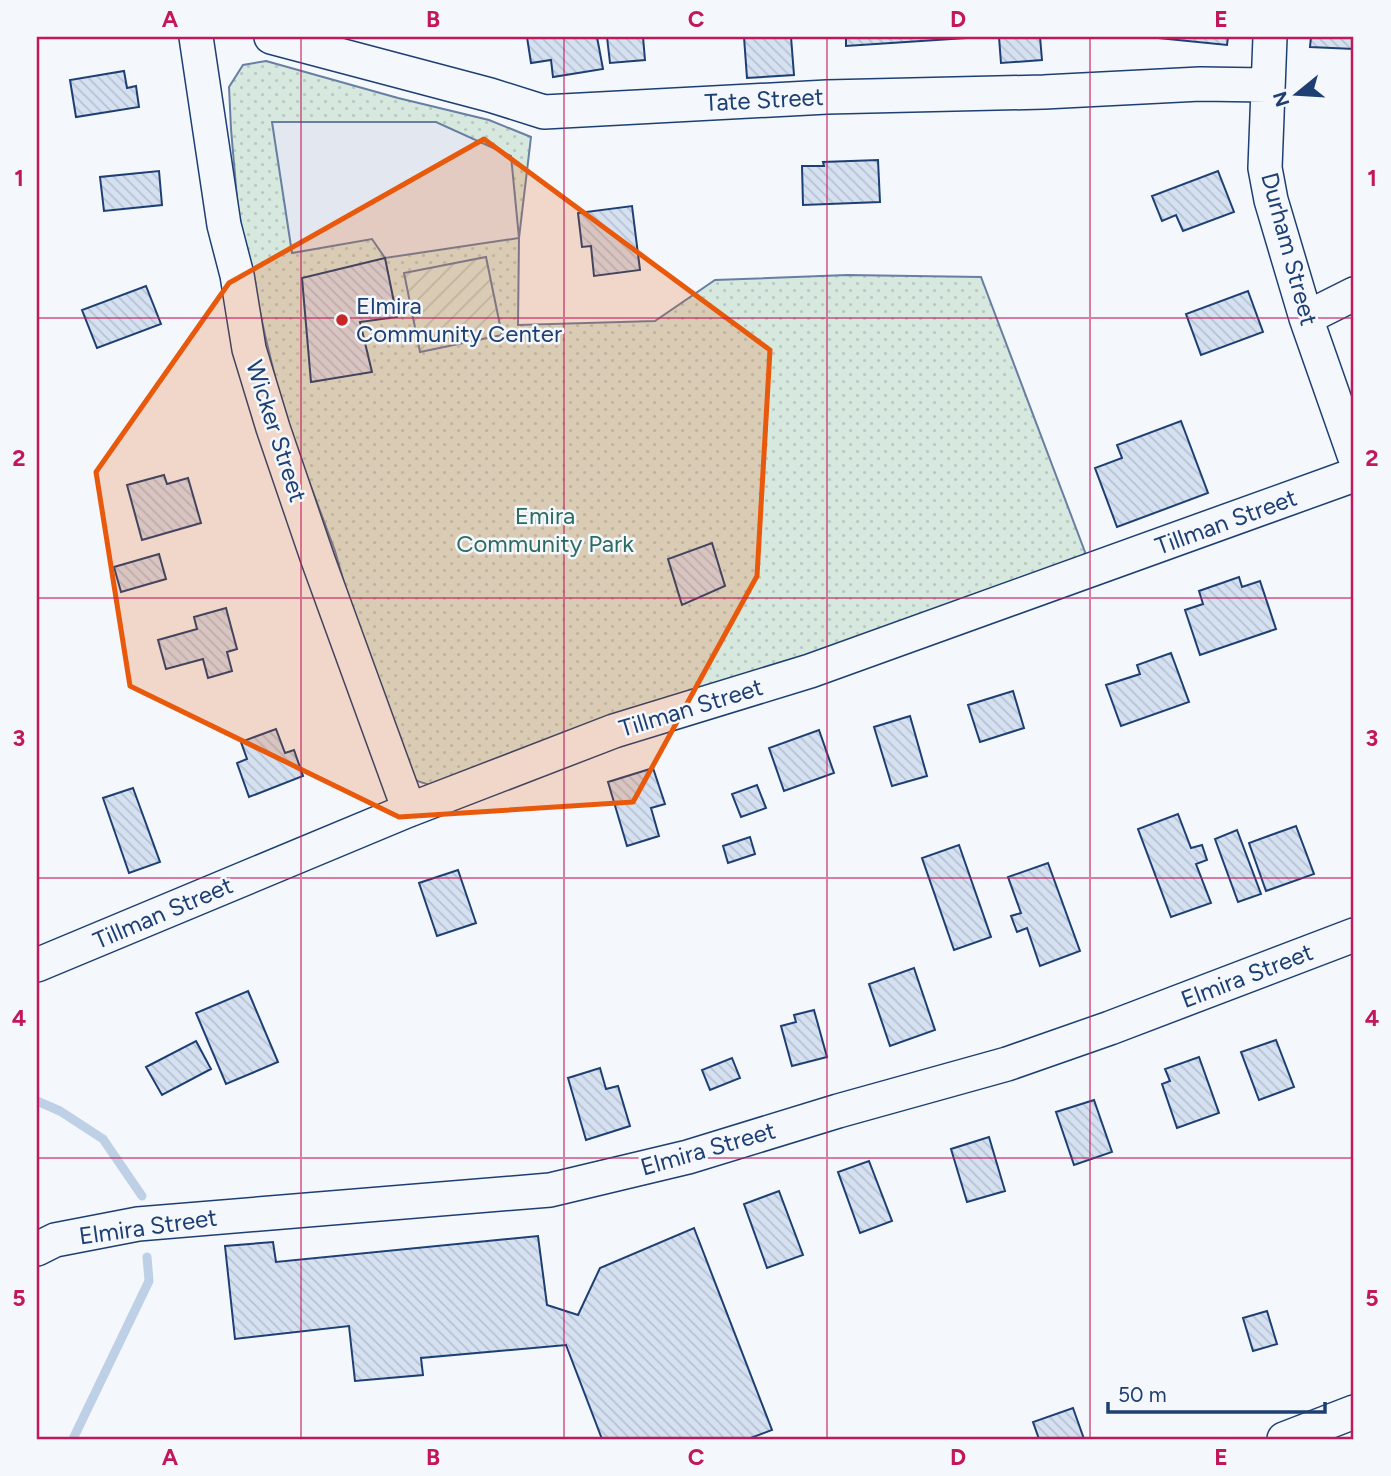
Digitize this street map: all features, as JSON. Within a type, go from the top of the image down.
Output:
[{"type":"street","name":"Wicker Street","points":[[196,37],[224,225],[237,275],[250,349],[273,428],[318,560],[410,810]]},
{"type":"street","name":"Tate Street","points":[[271,37],[544,112],[827,97],[1044,92],[1200,84],[1266,85]]},
{"type":"street","name":"Durham Street","points":[[1270,37],[1266,85],[1265,168],[1271,200],[1306,318],[1354,455]]},
{"type":"street","points":[[1306,318],[1354,294]]},
{"type":"street","name":"Tillman Street","points":[[37,965],[410,810],[614,731],[810,671],[1354,474]]},
{"type":"street","name":"Elmira Street","points":[[37,1249],[55,1240],[138,1224],[550,1190],[688,1157],[838,1111],[1007,1064],[1110,1028],[1354,935]]},
{"type":"street","points":[[1284,1439],[1354,1412]]},
{"type":"highlighted area","points":[[484,139],[770,350],[757,576],[633,802],[399,817],[130,686],[96,472],[229,283]]},
{"type":"green space","name":"Emira Community Park","points":[[266,61],[489,120],[531,137],[519,238],[518,325],[655,321],[715,280],[847,275],[981,277],[1085,552],[1080,566],[439,788],[411,779],[362,645],[335,551],[284,414],[238,210],[229,87],[243,65]]},
{"type":"green space","points":[[486,257],[502,335],[420,352],[404,273]]},
{"type":"shaded area","points":[[272,122],[436,122],[511,156],[519,238],[385,258],[372,239],[292,253]]},
{"type":"building","points":[[527,37],[597,37],[603,69],[553,77],[551,60],[531,63]]},
{"type":"building","points":[[607,37],[643,37],[645,60],[610,63]]},
{"type":"building","points":[[744,37],[791,37],[794,75],[747,78]]},
{"type":"building","points":[[846,37],[966,37],[966,38],[846,46]]},
{"type":"building","points":[[999,37],[1040,37],[1042,60],[1001,63]]},
{"type":"building","points":[[1148,37],[1228,37],[1227,45]]},
{"type":"building","points":[[1311,37],[1354,37],[1354,49],[1310,47]]},
{"type":"building","points":[[124,71],[127,88],[136,86],[139,107],[76,117],[70,80]]},
{"type":"building","points":[[878,160],[880,202],[803,205],[802,166],[824,166],[823,162]]},
{"type":"building","points":[[159,171],[162,205],[104,211],[100,177]]},
{"type":"building","points":[[1218,171],[1234,212],[1183,231],[1176,215],[1162,221],[1152,196]]},
{"type":"building","points":[[632,206],[640,270],[594,276],[591,246],[582,247],[578,213]]},
{"type":"building","name":"Elmira Community Center","points":[[385,258],[397,317],[360,322],[372,372],[311,382],[302,278]]},
{"type":"building","points":[[146,286],[161,324],[97,348],[82,310]]},
{"type":"building","points":[[1248,291],[1263,332],[1201,355],[1186,314]]},
{"type":"building","points":[[1181,421],[1208,493],[1117,527],[1095,468],[1122,458],[1117,445]]},
{"type":"building","points":[[164,475],[167,484],[188,478],[201,523],[142,540],[127,485]]},
{"type":"building","points":[[712,543],[725,586],[682,605],[668,559]]},
{"type":"building","points":[[159,554],[166,579],[121,592],[114,567]]},
{"type":"building","points":[[1239,577],[1242,587],[1260,581],[1276,629],[1200,655],[1185,610],[1203,604],[1199,591]]},
{"type":"building","points":[[226,608],[237,649],[227,652],[232,671],[208,678],[203,659],[166,669],[158,640],[197,629],[194,617]]},
{"type":"building","points":[[1171,653],[1189,702],[1121,726],[1106,685],[1140,674],[1137,665]]},
{"type":"building","points":[[1013,691],[1024,728],[980,742],[968,705]]},
{"type":"building","points":[[910,716],[927,776],[892,786],[874,727]]},
{"type":"building","points":[[276,729],[285,753],[294,750],[303,776],[249,797],[237,763],[247,759],[241,742]]},
{"type":"building","points":[[819,730],[834,773],[784,791],[769,748]]},
{"type":"building","points":[[653,768],[665,804],[651,808],[659,836],[627,846],[608,782]]},
{"type":"building","points":[[757,785],[766,808],[741,817],[732,794]]},
{"type":"building","points":[[133,788],[160,862],[129,873],[103,798]]},
{"type":"building","points":[[1178,814],[1191,848],[1202,845],[1207,860],[1196,864],[1211,903],[1171,917],[1138,829]]},
{"type":"building","points":[[1296,826],[1314,874],[1266,891],[1249,843]]},
{"type":"building","points":[[1237,830],[1261,894],[1238,902],[1215,839]]},
{"type":"building","points":[[750,837],[755,854],[728,863],[723,846]]},
{"type":"building","points":[[959,845],[991,937],[954,950],[922,858]]},
{"type":"building","points":[[1048,863],[1080,951],[1040,966],[1027,928],[1017,932],[1011,916],[1021,913],[1008,877]]},
{"type":"building","points":[[458,870],[476,923],[437,936],[419,883]]},
{"type":"building","points":[[914,968],[935,1030],[890,1046],[869,984]]},
{"type":"building","points":[[248,991],[278,1062],[226,1084],[196,1013]]},
{"type":"building","points":[[814,1010],[827,1057],[792,1066],[781,1026],[796,1022],[794,1015]]},
{"type":"building","points":[[1276,1040],[1294,1087],[1259,1100],[1241,1052]]},
{"type":"building","points":[[196,1041],[211,1069],[162,1095],[146,1067]]},
{"type":"building","points":[[1199,1057],[1219,1113],[1177,1128],[1162,1084],[1170,1081],[1165,1069]]},
{"type":"building","points":[[732,1058],[740,1078],[710,1090],[702,1070]]},
{"type":"building","points":[[600,1068],[606,1089],[618,1086],[630,1126],[586,1140],[568,1078]]},
{"type":"building","points":[[1094,1100],[1112,1152],[1074,1165],[1056,1112]]},
{"type":"building","points":[[989,1137],[1005,1191],[967,1202],[951,1149]]},
{"type":"building","points":[[869,1161],[892,1221],[860,1233],[838,1172]]},
{"type":"building","points":[[779,1191],[803,1255],[767,1268],[744,1204]]},
{"type":"building","points":[[694,1228],[772,1430],[748,1439],[602,1439],[566,1345],[421,1358],[423,1375],[355,1381],[349,1326],[235,1339],[225,1246],[273,1242],[276,1262],[538,1236],[547,1305],[578,1315],[600,1268]]},
{"type":"building","points":[[1267,1311],[1277,1344],[1253,1351],[1243,1318]]},
{"type":"building","points":[[1073,1408],[1084,1439],[1039,1439],[1033,1422]]},
{"type":"waterway","points":[[37,1101],[60,1111],[103,1139],[142,1196]]},
{"type":"waterway","points":[[73,1439],[149,1281],[147,1257]]},
{"type":"place","name":"Elmira Community Center","points":[[342,320]]}]
